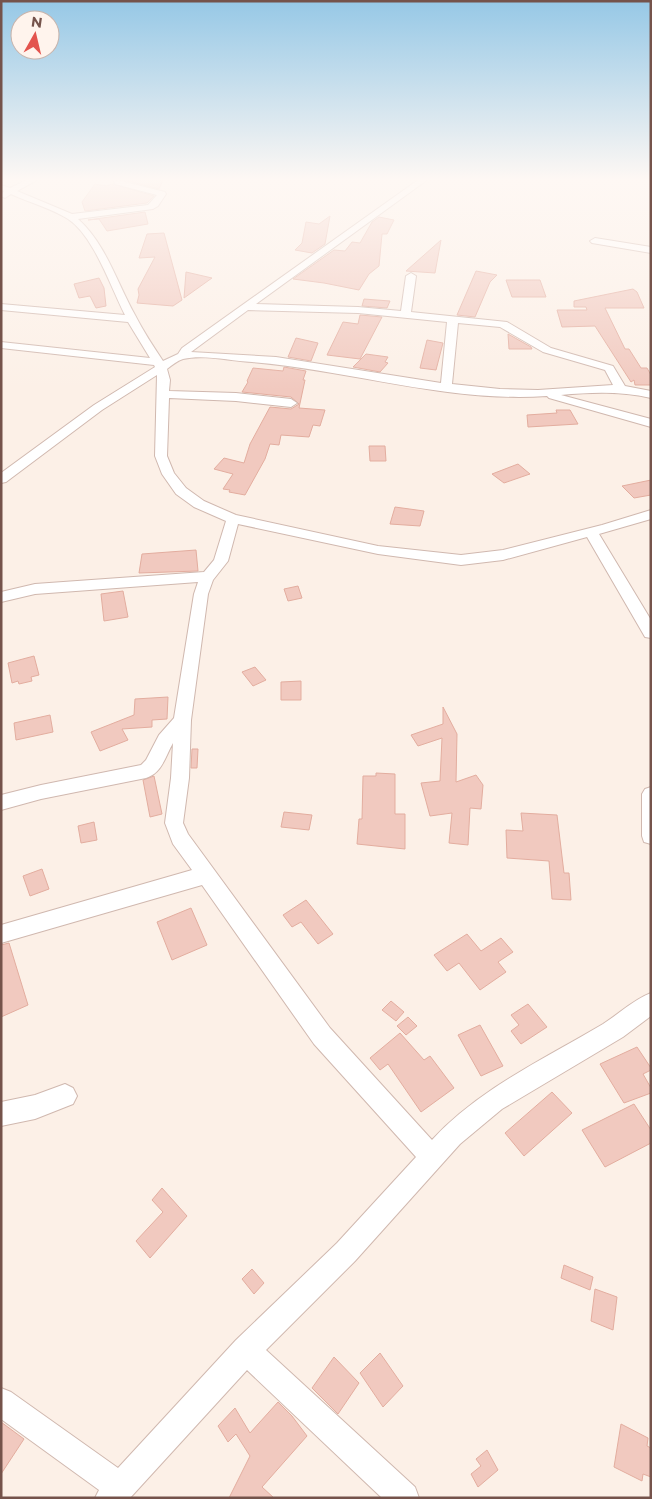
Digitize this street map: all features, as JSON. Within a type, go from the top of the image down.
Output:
[{"type":"street","points":[[98,250],[112,274],[132,319],[159,365],[164,380],[161,456],[168,474],[180,491],[199,504],[233,519],[278,527],[378,550],[461,560],[503,554],[610,527],[651,514]]},
{"type":"street","points":[[182,356],[186,350],[326,250]]},
{"type":"street","points":[[406,313],[407,292],[411,276]]},
{"type":"street","points":[[246,307],[314,308],[406,313],[503,324],[510,330],[560,355],[609,368],[622,390]]},
{"type":"street","points":[[1,308],[132,319]]},
{"type":"street","points":[[446,386],[453,318]]},
{"type":"street","points":[[1,344],[159,365]]},
{"type":"street","points":[[1,480],[159,365],[182,356],[251,358],[294,362],[400,381],[477,391],[538,393],[575,390],[622,390],[651,395]]},
{"type":"street","points":[[538,393],[651,423]]},
{"type":"street","points":[[164,394],[236,397],[291,403]]},
{"type":"street","points":[[233,519],[221,561],[208,576],[201,594],[182,720],[180,778],[174,823],[180,838],[322,1036],[432,1156]]},
{"type":"street","points":[[607,559],[610,527]]},
{"type":"street","points":[[590,532],[651,633]]},
{"type":"street","points":[[1,597],[35,589],[208,576]]},
{"type":"street","points":[[1,803],[41,792],[146,771],[153,765],[165,740],[182,720]]},
{"type":"street","points":[[651,794],[651,836]]},
{"type":"street","points":[[1,934],[206,875]]},
{"type":"street","points":[[1,1402],[115,1492],[246,1350],[346,1252],[452,1136],[494,1101],[650,1007]]},
{"type":"street","points":[[1,1114],[35,1107],[65,1096]]},
{"type":"street","points":[[246,1350],[404,1498]]},
{"type":"building","points":[[142,250],[169,250],[182,300],[173,306],[137,303],[138,289],[155,257],[139,258]]},
{"type":"building","points":[[295,250],[316,250],[312,253]]},
{"type":"building","points":[[334,250],[381,250],[379,266],[369,274],[359,290],[293,279]]},
{"type":"building","points":[[430,250],[439,250],[435,273],[406,271]]},
{"type":"building","points":[[476,271],[497,275],[490,282],[475,317],[457,315]]},
{"type":"building","points":[[186,272],[212,278],[184,298]]},
{"type":"building","points":[[99,278],[104,288],[106,306],[96,308],[90,296],[79,298],[74,284]]},
{"type":"building","points":[[506,280],[540,280],[546,297],[512,297]]},
{"type":"building","points":[[633,289],[637,292],[644,308],[605,308],[625,349],[629,349],[641,368],[647,368],[651,375],[651,385],[635,385],[634,380],[631,382],[595,326],[562,327],[557,310],[587,310],[586,307],[574,307],[574,301]]},
{"type":"building","points":[[364,299],[390,301],[387,308],[362,306]]},
{"type":"building","points":[[360,315],[382,317],[360,359],[327,355],[343,322],[358,324]]},
{"type":"building","points":[[508,334],[531,347],[532,349],[509,349]]},
{"type":"building","points":[[296,338],[318,343],[311,361],[288,357]]},
{"type":"building","points":[[427,340],[443,343],[436,370],[420,368]]},
{"type":"building","points":[[366,354],[388,357],[385,362],[388,363],[380,372],[353,367]]},
{"type":"building","points":[[284,367],[306,371],[299,408],[325,410],[320,426],[313,425],[309,437],[281,435],[279,445],[270,444],[265,459],[245,495],[229,492],[230,490],[223,489],[233,474],[214,469],[224,458],[244,463],[250,444],[270,407],[291,409],[299,404],[291,397],[242,392],[253,368],[283,371]]},
{"type":"building","points":[[556,410],[570,410],[578,424],[528,427],[527,415],[557,413]]},
{"type":"building","points":[[369,446],[385,446],[386,461],[370,461]]},
{"type":"building","points":[[518,464],[530,474],[504,483],[492,474]]},
{"type":"building","points":[[651,480],[651,495],[634,498],[622,486]]},
{"type":"building","points":[[395,507],[424,511],[420,526],[390,524]]},
{"type":"building","points":[[196,550],[198,571],[139,573],[142,554]]},
{"type":"building","points":[[298,586],[302,598],[288,601],[284,589]]},
{"type":"building","points":[[123,591],[128,617],[104,621],[101,594]]},
{"type":"building","points":[[34,656],[39,675],[31,677],[32,681],[19,684],[18,681],[12,683],[8,663]]},
{"type":"building","points":[[255,667],[266,680],[253,686],[242,672]]},
{"type":"building","points":[[301,681],[301,700],[281,700],[281,682]]},
{"type":"building","points":[[168,697],[167,719],[152,720],[152,727],[122,729],[128,740],[100,751],[91,732],[134,715],[135,699]]},
{"type":"building","points":[[443,707],[457,734],[456,782],[476,775],[483,785],[481,809],[470,808],[468,845],[449,843],[452,813],[430,816],[421,783],[440,781],[442,738],[418,746],[411,735],[443,724]]},
{"type":"building","points":[[50,715],[53,732],[16,740],[14,723]]},
{"type":"building","points":[[192,749],[198,749],[197,768],[191,768]]},
{"type":"building","points":[[376,773],[395,774],[395,814],[405,814],[405,849],[357,844],[359,819],[362,819],[363,776],[376,776]]},
{"type":"building","points":[[154,776],[162,814],[150,817],[143,780]]},
{"type":"building","points":[[284,812],[312,815],[309,830],[281,827]]},
{"type":"building","points":[[521,813],[557,815],[564,873],[569,873],[571,900],[552,899],[549,861],[507,858],[506,830],[523,831]]},
{"type":"building","points":[[94,822],[97,840],[81,843],[78,826]]},
{"type":"building","points":[[42,869],[49,889],[30,896],[23,876]]},
{"type":"building","points":[[306,900],[333,934],[318,944],[301,922],[292,927],[283,915]]},
{"type":"building","points":[[191,908],[207,945],[172,960],[157,922]]},
{"type":"building","points":[[467,934],[481,951],[501,938],[513,952],[498,962],[506,972],[480,990],[459,963],[447,971],[434,955]]},
{"type":"building","points":[[9,943],[28,1005],[1,1017],[1,945]]},
{"type":"building","points":[[391,1001],[404,1012],[396,1021],[382,1010]]},
{"type":"building","points":[[528,1004],[547,1027],[521,1044],[511,1031],[519,1025],[511,1015]]},
{"type":"building","points":[[408,1017],[417,1026],[406,1035],[397,1026]]},
{"type":"building","points":[[480,1025],[503,1066],[481,1076],[458,1035]]},
{"type":"building","points":[[400,1033],[424,1060],[430,1056],[454,1088],[421,1112],[388,1064],[380,1070],[370,1058]]},
{"type":"building","points":[[637,1047],[651,1068],[651,1070],[643,1074],[651,1088],[651,1093],[624,1103],[600,1064]]},
{"type":"building","points":[[552,1092],[572,1113],[524,1156],[505,1133]]},
{"type":"building","points":[[634,1104],[651,1130],[651,1143],[605,1167],[582,1130]]},
{"type":"building","points":[[162,1188],[187,1216],[150,1258],[136,1241],[163,1212],[152,1200]]},
{"type":"building","points":[[564,1265],[593,1277],[590,1290],[561,1278]]},
{"type":"building","points":[[252,1269],[264,1283],[254,1294],[242,1279]]},
{"type":"building","points":[[595,1289],[617,1297],[613,1330],[591,1321]]},
{"type":"building","points":[[380,1353],[403,1386],[383,1407],[360,1373]]},
{"type":"building","points":[[334,1357],[359,1383],[338,1414],[312,1388]]},
{"type":"building","points":[[278,1402],[292,1416],[307,1436],[262,1487],[274,1498],[229,1498],[250,1456],[236,1434],[228,1442],[218,1426],[235,1408],[250,1433]]},
{"type":"building","points":[[1,1422],[24,1439],[1,1474]]},
{"type":"building","points":[[621,1424],[648,1438],[647,1446],[651,1448],[651,1477],[643,1474],[642,1481],[614,1467]]},
{"type":"building","points":[[487,1450],[498,1470],[478,1487],[471,1474],[481,1466],[476,1459]]}]
